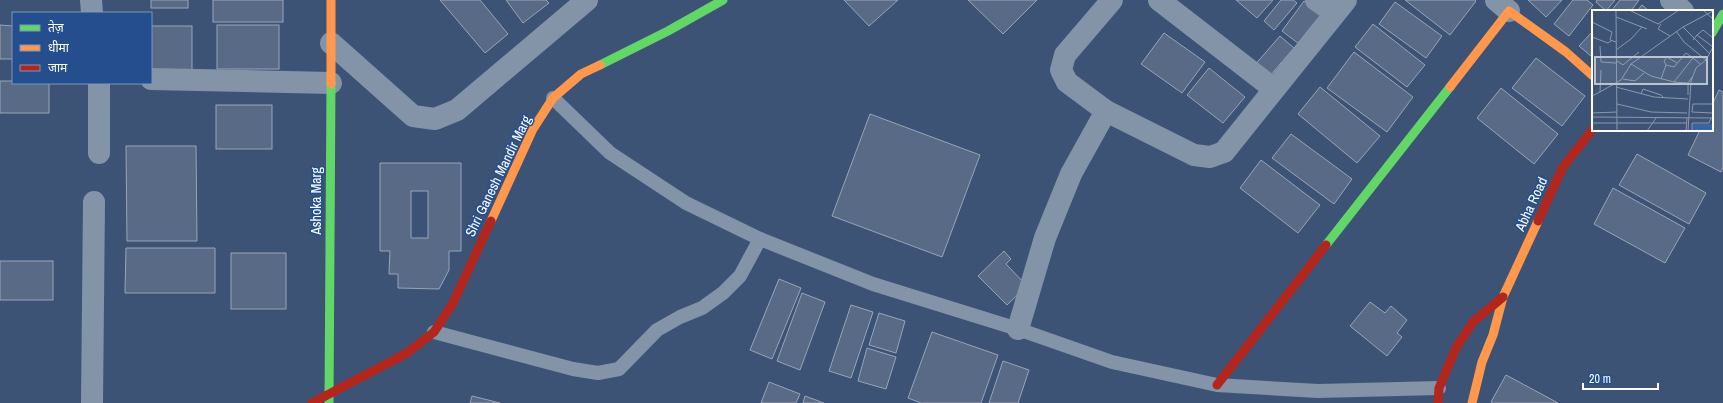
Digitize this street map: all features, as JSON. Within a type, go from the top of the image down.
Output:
[{"type":"street","points":[[91,0],[92,12]]},
{"type":"street","name":"Ashoka Marg","points":[[329,403],[331,83],[330,0]]},
{"type":"street","points":[[330,43],[413,116],[435,119],[457,110],[588,0]]},
{"type":"street","name":"Shri Ganesh Mandir Marg","points":[[312,403],[407,353],[434,332],[453,303],[533,129],[553,98],[581,74],[668,31],[723,0]]},
{"type":"street","points":[[1112,0],[1065,55],[1061,70],[1067,82],[1106,111],[1194,155],[1210,158],[1224,152],[1340,7],[1316,0]]},
{"type":"street","points":[[1159,0],[1274,89]]},
{"type":"street","points":[[1671,0],[1682,10]]},
{"type":"street","points":[[1217,385],[1502,5],[1566,52],[1592,75]]},
{"type":"street","points":[[1713,31],[1723,14]]},
{"type":"street","points":[[152,79],[331,83]]},
{"type":"street","points":[[99,84],[99,153]]},
{"type":"street","points":[[1018,329],[1045,238],[1068,181],[1106,111]]},
{"type":"street","name":"Abha Road","points":[[1472,403],[1482,362],[1493,335],[1503,297],[1563,167],[1592,130]]},
{"type":"street","points":[[92,403],[94,202]]},
{"type":"street","name":"Abha Road","points":[[1438,403],[1439,388],[1456,348],[1473,322],[1503,297]]},
{"type":"lane","points":[[553,98],[610,153],[686,203],[760,239],[873,284],[1018,329],[1112,362],[1217,385],[1318,391],[1439,388]]},
{"type":"lane","points":[[434,332],[573,369],[598,373],[620,369],[658,330],[680,317],[702,308],[723,294],[740,276],[760,239]]},
{"type":"building","points":[[151,0],[188,0],[188,8],[151,8]]},
{"type":"building","points":[[213,0],[283,0],[283,22],[213,22]]},
{"type":"building","points":[[440,0],[480,0],[508,34],[485,53]]},
{"type":"building","points":[[506,0],[546,0],[549,3],[523,23]]},
{"type":"building","points":[[844,0],[898,0],[869,26]]},
{"type":"building","points":[[968,0],[1037,0],[1003,34]]},
{"type":"building","points":[[1236,0],[1273,0],[1257,18]]},
{"type":"building","points":[[1281,0],[1293,0],[1297,3],[1274,30],[1264,21]]},
{"type":"building","points":[[1405,0],[1475,0],[1476,1],[1450,35]]},
{"type":"building","points":[[1528,0],[1562,0],[1546,17]]},
{"type":"building","points":[[1573,0],[1587,0],[1593,5],[1569,36],[1554,24]]},
{"type":"building","points":[[1597,0],[1615,0],[1607,10],[1596,2]]},
{"type":"building","points":[[1620,0],[1639,0],[1632,10],[1612,10]]},
{"type":"building","points":[[1304,1],[1322,14],[1299,44],[1282,31]]},
{"type":"building","points":[[1395,2],[1442,36],[1426,58],[1379,24]]},
{"type":"building","points":[[1642,5],[1648,10],[1638,10]]},
{"type":"building","points":[[1373,24],[1425,65],[1407,87],[1355,47]]},
{"type":"building","points":[[0,25],[12,26],[12,59],[0,59]]},
{"type":"building","points":[[217,25],[279,25],[279,69],[217,69]]},
{"type":"building","points":[[152,26],[192,26],[192,75],[152,75]]},
{"type":"building","points":[[1592,32],[1592,57],[1579,46]]},
{"type":"building","points":[[1164,33],[1205,62],[1182,93],[1141,64]]},
{"type":"building","points":[[1280,36],[1294,48],[1267,79],[1253,67]]},
{"type":"building","points":[[1354,52],[1413,97],[1387,132],[1327,88]]},
{"type":"building","points":[[1536,58],[1585,96],[1562,126],[1512,88]]},
{"type":"building","points":[[1209,68],[1245,97],[1223,123],[1187,95]]},
{"type":"building","points":[[0,81],[12,81],[12,84],[49,84],[49,113],[0,113]]},
{"type":"building","points":[[1320,87],[1380,136],[1357,163],[1298,114]]},
{"type":"building","points":[[1501,88],[1558,134],[1534,164],[1477,118]]},
{"type":"building","points":[[1719,90],[1723,92],[1723,168],[1721,172],[1688,155],[1700,131],[1713,131],[1713,103]]},
{"type":"building","points":[[216,105],[272,105],[272,149],[216,149]]},
{"type":"building","points":[[870,114],[980,155],[942,257],[832,216]]},
{"type":"building","points":[[1291,134],[1352,179],[1334,204],[1272,158]]},
{"type":"building","points":[[126,146],[196,146],[197,241],[127,241]]},
{"type":"building","points":[[1637,154],[1706,193],[1689,224],[1619,185]]},
{"type":"building","points":[[1261,160],[1320,205],[1298,233],[1240,188]]},
{"type":"building","points":[[380,163],[461,163],[461,251],[449,251],[449,270],[439,289],[398,288],[398,274],[389,274],[390,251],[380,251]],"holes":[[[411,191],[428,191],[428,238],[411,238]]]},
{"type":"building","points":[[1613,188],[1685,228],[1665,263],[1594,224]]},
{"type":"building","points":[[126,248],[215,248],[215,293],[125,293]]},
{"type":"building","points":[[1004,251],[1011,259],[1006,264],[1027,286],[1007,305],[978,276]]},
{"type":"building","points":[[231,253],[286,253],[286,309],[231,309]]},
{"type":"building","points":[[0,261],[53,261],[53,300],[0,300]]},
{"type":"building","points":[[779,279],[801,288],[772,359],[750,350]]},
{"type":"building","points":[[802,293],[825,302],[800,370],[777,361]]},
{"type":"building","points":[[1370,302],[1385,313],[1391,306],[1407,320],[1397,333],[1402,337],[1387,356],[1350,326]]},
{"type":"building","points":[[851,305],[873,312],[851,378],[829,371]]},
{"type":"building","points":[[879,313],[905,321],[896,353],[869,345]]},
{"type":"building","points":[[932,332],[998,355],[981,403],[921,403],[908,398]]},
{"type":"building","points":[[867,348],[896,357],[886,389],[858,381]]},
{"type":"building","points":[[1003,361],[1029,370],[1018,403],[989,403]]},
{"type":"building","points":[[1506,375],[1558,403],[1491,402]]},
{"type":"building","points":[[769,382],[800,394],[796,403],[761,403]]},
{"type":"building","points":[[472,396],[500,403],[470,403]]},
{"type":"building","points":[[805,396],[824,403],[803,403]]},
{"type":"traffic: fast","points":[[600,65],[668,31],[723,0]]},
{"type":"traffic: fast","points":[[1713,31],[1723,14]]},
{"type":"traffic: fast","points":[[329,403],[331,84]]},
{"type":"traffic: fast","points":[[1326,245],[1450,87]]},
{"type":"traffic: slow","points":[[331,0],[331,84]]},
{"type":"traffic: slow","points":[[1450,87],[1509,11],[1566,52],[1592,75]]},
{"type":"traffic: slow","points":[[491,221],[533,129],[553,98],[581,74],[600,65]]},
{"type":"traffic: slow","points":[[1472,403],[1482,362],[1493,335],[1503,297],[1538,221]]},
{"type":"traffic: jam","points":[[1538,221],[1563,167],[1592,130]]},
{"type":"traffic: jam","points":[[312,403],[407,353],[434,332],[453,303],[491,221]]},
{"type":"traffic: jam","points":[[1217,385],[1326,245]]},
{"type":"traffic: jam","points":[[1438,403],[1439,388],[1456,348],[1473,322],[1503,297]]}]
